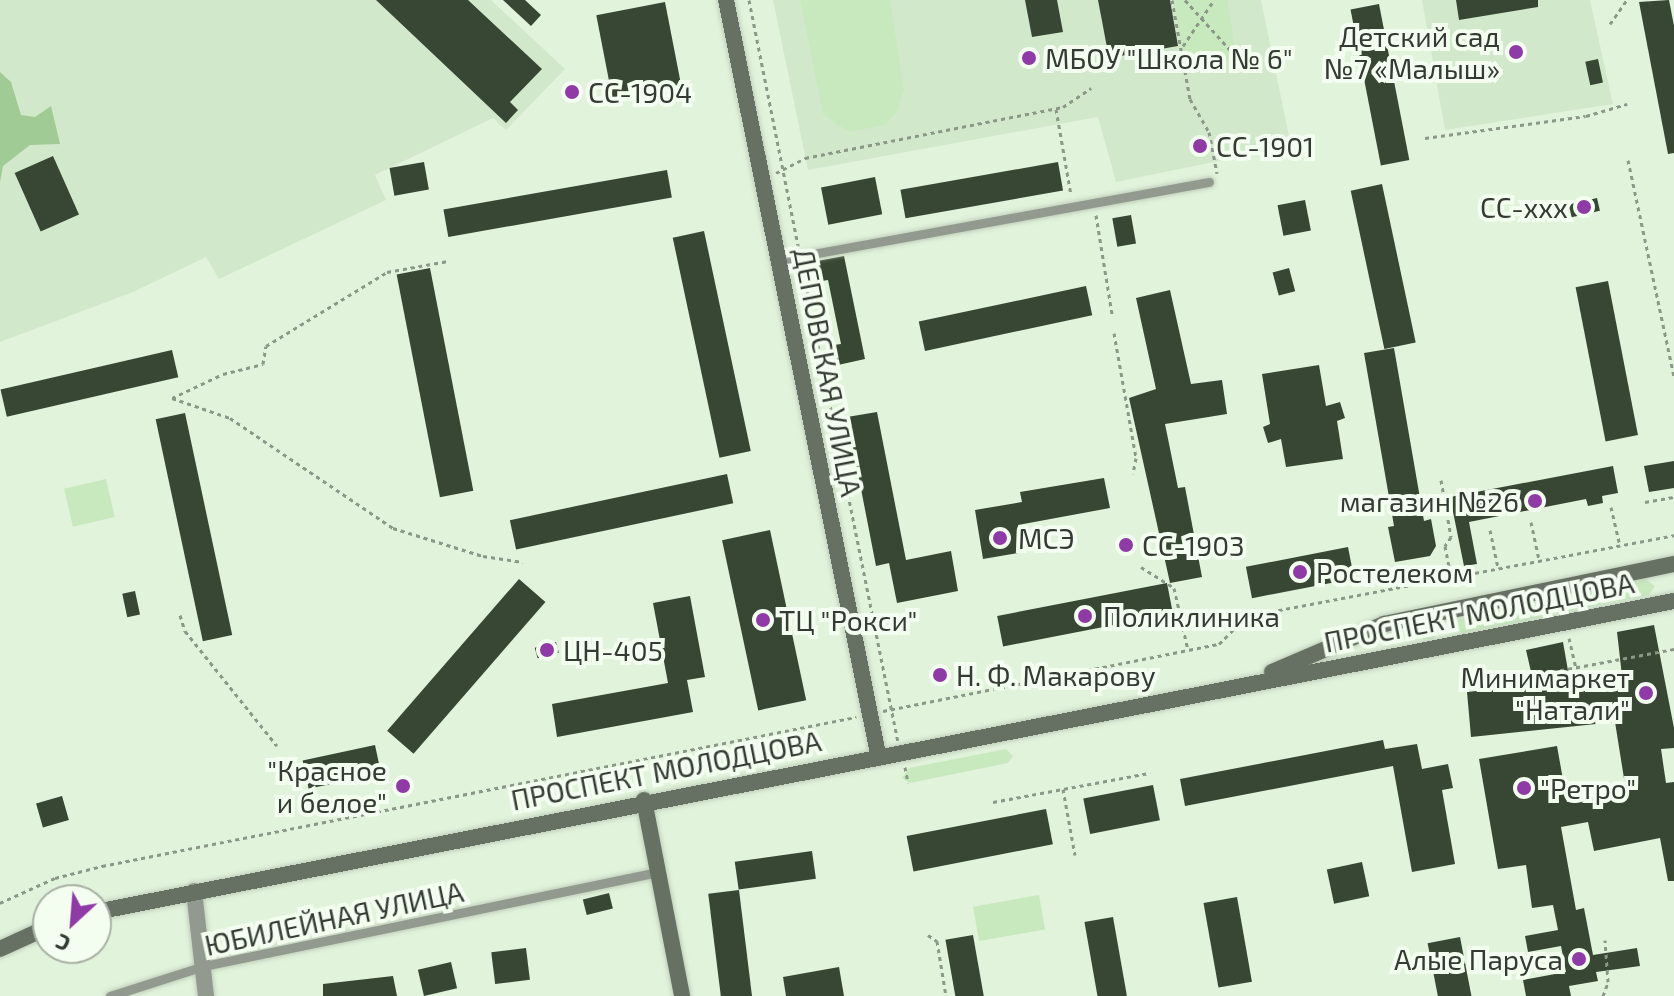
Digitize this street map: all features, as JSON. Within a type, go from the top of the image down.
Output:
[{"type":"main road","name":"ДЕПОВСКАЯ УЛИЦА","points":[[726,0],[878,754]]},
{"type":"main road","name":"ПРОСПЕКТ МОЛОДЦОВА","points":[[1247,683],[1384,624],[1674,564]]},
{"type":"main road","name":"ПРОСПЕКТ МОЛОДЦОВА","points":[[112,909],[644,800],[1674,601]]},
{"type":"main road","points":[[644,800],[682,996]]},
{"type":"main road","points":[[0,949],[32,934]]},
{"type":"street","points":[[194,891],[206,996]]},
{"type":"lane","points":[[779,260],[1214,182]]},
{"type":"lane","name":"ЮБИЛЕЙНАЯ УЛИЦА","points":[[110,996],[204,966],[658,872]]},
{"type":"path","points":[[749,0],[908,783]]},
{"type":"path","points":[[1172,0],[1190,99],[1209,132],[1214,182]]},
{"type":"path","points":[[1185,0],[1242,63]]},
{"type":"path","points":[[1181,48],[1214,0]]},
{"type":"path","points":[[1610,24],[1627,0]]},
{"type":"path","points":[[762,179],[805,158],[1056,109],[1091,88]]},
{"type":"path","points":[[1425,138],[1586,116],[1627,104]]},
{"type":"path","points":[[1056,109],[1073,207]]},
{"type":"path","points":[[1628,160],[1674,376]]},
{"type":"path","points":[[1094,203],[1112,314]]},
{"type":"path","points":[[448,261],[387,272],[266,346],[263,364],[223,374],[172,398],[230,418],[393,528],[483,556],[523,562]]},
{"type":"path","points":[[1114,333],[1136,458],[1133,474]]},
{"type":"path","points":[[1441,480],[1451,537],[1445,546],[1451,578]]},
{"type":"path","points":[[1645,502],[1674,497]]},
{"type":"path","points":[[1611,507],[1620,546]]},
{"type":"path","points":[[1531,522],[1539,562]]},
{"type":"path","points":[[1490,530],[1498,569]]},
{"type":"path","points":[[0,903],[55,878],[102,866],[1219,644],[1247,616],[1674,535]]},
{"type":"path","points":[[1141,567],[1174,588],[1188,650]]},
{"type":"path","points":[[180,615],[185,631],[277,746]]},
{"type":"path","points":[[1557,640],[1570,638],[1576,669]]},
{"type":"path","points":[[1466,688],[1674,649]]},
{"type":"path","points":[[993,802],[1150,773]]},
{"type":"path","points":[[1063,789],[1075,855]]},
{"type":"path","points":[[928,935],[937,941],[946,996]]},
{"type":"path","points":[[1603,996],[1608,982],[1605,940]]},
{"type":"shaded area","points":[[0,0],[491,0],[565,69],[506,130],[493,118],[375,175],[386,200],[219,279],[206,257],[133,292],[0,342]]},
{"type":"shaded area","name":"МБОУ \"Школа № 6\"","points":[[773,0],[1261,0],[1291,146],[1116,182],[1098,117],[808,170]]},
{"type":"shaded area","points":[[800,0],[890,0],[904,90],[897,112],[885,125],[849,132],[823,114]]},
{"type":"shaded area","points":[[1173,0],[1227,0],[1237,59],[1186,68]]},
{"type":"shaded area","name":"Детский сад №7 «Малыш»","points":[[1422,0],[1590,0],[1613,104],[1445,130]]},
{"type":"shaded area","points":[[106,479],[115,517],[73,527],[64,489]]},
{"type":"shaded area","points":[[1645,579],[1655,586],[1649,595],[1559,613],[1556,597]]},
{"type":"shaded area","points":[[1544,603],[1547,616],[1462,633],[1455,629],[1457,620]]},
{"type":"shaded area","points":[[1431,625],[1437,634],[1433,639],[1393,640],[1396,632]]},
{"type":"shaded area","points":[[1006,749],[1013,756],[1008,763],[910,783],[902,778],[909,768]]},
{"type":"shaded area","points":[[1039,895],[1045,929],[979,941],[973,907]]},
{"type":"green space","points":[[0,72],[11,82],[21,115],[35,117],[51,106],[60,144],[30,145],[3,166],[0,182]]},
{"type":"building","points":[[376,0],[468,0],[542,69],[510,102],[518,110],[506,123]]},
{"type":"building","points":[[503,0],[525,0],[541,15],[531,26]]},
{"type":"building","points":[[1025,0],[1057,0],[1063,32],[1032,37]]},
{"type":"building","points":[[1098,0],[1170,0],[1178,46],[1109,58]]},
{"type":"building","points":[[1456,0],[1538,0],[1538,7],[1459,20]]},
{"type":"building","points":[[1669,0],[1674,26],[1674,153],[1668,154],[1639,2]]},
{"type":"building","points":[[665,2],[681,84],[612,98],[596,15]]},
{"type":"building","points":[[1379,4],[1409,160],[1381,166],[1351,10]]},
{"type":"building","points":[[1598,59],[1603,82],[1590,85],[1585,62]]},
{"type":"building","name":"СС-1904","points":[[572,82],[579,85],[582,92],[579,99],[572,102],[565,99],[562,92],[565,85]]},
{"type":"building","name":"СС-1901","points":[[1200,136],[1207,139],[1210,146],[1207,153],[1200,156],[1193,153],[1190,146],[1193,139]]},
{"type":"building","points":[[53,156],[79,214],[41,232],[15,173]]},
{"type":"building","points":[[424,162],[429,190],[394,196],[390,168]]},
{"type":"building","points":[[1058,162],[1063,191],[905,218],[900,190]]},
{"type":"building","points":[[667,170],[672,198],[448,237],[443,209]]},
{"type":"building","points":[[875,177],[882,214],[828,225],[821,187]]},
{"type":"building","points":[[1382,184],[1416,342],[1384,349],[1351,191]]},
{"type":"building","name":"СС-ххх","points":[[1597,198],[1600,211],[1572,217],[1569,205]]},
{"type":"building","points":[[1305,200],[1311,230],[1283,236],[1278,205]]},
{"type":"building","points":[[1131,215],[1136,244],[1117,247],[1112,218]]},
{"type":"building","points":[[704,231],[751,451],[719,458],[673,238]]},
{"type":"building","points":[[844,256],[865,359],[838,365],[834,345],[841,344],[828,280],[822,281],[817,261]]},
{"type":"building","points":[[430,268],[473,491],[440,497],[397,274]]},
{"type":"building","points":[[1289,268],[1295,291],[1279,296],[1273,272]]},
{"type":"building","points":[[1608,281],[1638,435],[1606,441],[1576,287]]},
{"type":"building","points":[[1086,286],[1092,315],[925,351],[919,322]]},
{"type":"building","points":[[1170,290],[1191,384],[1222,380],[1227,414],[1165,424],[1178,488],[1185,487],[1202,577],[1170,583],[1129,398],[1156,389],[1136,298]]},
{"type":"building","points":[[1394,348],[1424,521],[1431,519],[1436,546],[1430,556],[1395,562],[1388,527],[1394,526],[1364,353]]},
{"type":"building","points":[[172,350],[178,377],[7,417],[1,390]]},
{"type":"building","points":[[1319,365],[1326,406],[1340,402],[1345,418],[1337,421],[1343,459],[1286,467],[1281,439],[1268,443],[1263,427],[1270,424],[1262,374]]},
{"type":"building","points":[[877,412],[906,560],[951,551],[958,591],[897,603],[889,563],[876,566],[847,417]]},
{"type":"building","points":[[185,413],[232,635],[203,641],[156,419]]},
{"type":"building","points":[[1674,461],[1674,488],[1649,492],[1644,466]]},
{"type":"building","points":[[1613,466],[1618,493],[1602,496],[1603,503],[1588,506],[1586,499],[1469,522],[1477,564],[1464,566],[1450,497]]},
{"type":"building","points":[[727,474],[733,503],[516,550],[510,520]]},
{"type":"building","points":[[1104,478],[1110,508],[1018,525],[1023,552],[983,559],[975,510],[1022,502],[1020,492]]},
{"type":"building","name":"ТЦ \"Рокси\"","points":[[770,530],[806,700],[758,710],[722,540]]},
{"type":"building","name":"СС-1903","points":[[1126,535],[1133,538],[1136,545],[1133,552],[1126,555],[1119,552],[1116,545],[1119,538]]},
{"type":"building","name":"Ростелеком","points":[[1348,547],[1354,578],[1252,598],[1246,567]]},
{"type":"building","points":[[519,579],[545,602],[414,754],[387,731]]},
{"type":"building","name":"Поликлиника","points":[[1167,583],[1173,613],[1003,646],[997,616]]},
{"type":"building","points":[[135,591],[140,614],[127,617],[122,594]]},
{"type":"building","points":[[690,596],[705,677],[687,680],[693,712],[557,737],[552,704],[668,683],[653,603]]},
{"type":"building","points":[[1654,625],[1674,728],[1674,748],[1661,749],[1666,783],[1674,782],[1674,881],[1668,881],[1660,838],[1594,851],[1588,822],[1561,827],[1576,910],[1584,908],[1593,955],[1637,948],[1640,966],[1596,972],[1598,981],[1569,986],[1571,996],[1526,996],[1523,980],[1566,972],[1561,946],[1528,952],[1525,936],[1558,930],[1553,905],[1532,908],[1526,865],[1498,869],[1479,759],[1557,746],[1567,802],[1626,791],[1615,722],[1471,737],[1467,692],[1534,685],[1526,650],[1563,642],[1570,682],[1622,676],[1617,632]]},
{"type":"building","name":"ЦН-405","points":[[556,642],[559,653],[538,658],[535,648]]},
{"type":"building","points":[[1383,740],[1385,749],[1417,744],[1422,769],[1448,764],[1453,788],[1442,790],[1455,864],[1412,872],[1393,766],[1185,806],[1180,779]]},
{"type":"building","points":[[375,745],[381,773],[309,789],[303,760]]},
{"type":"building","points":[[1153,785],[1160,820],[1090,834],[1083,799]]},
{"type":"building","points":[[62,796],[69,820],[43,827],[36,803]]},
{"type":"building","points":[[1046,809],[1053,844],[913,871],[907,836]]},
{"type":"building","points":[[812,851],[816,879],[739,890],[735,862]]},
{"type":"building","points":[[1362,862],[1369,896],[1334,904],[1327,869]]},
{"type":"building","points":[[739,890],[752,996],[721,996],[708,894]]},
{"type":"building","points":[[609,893],[613,909],[587,915],[583,900]]},
{"type":"building","points":[[1237,897],[1252,982],[1218,988],[1204,903]]},
{"type":"building","points":[[1113,917],[1127,996],[1097,996],[1084,922]]},
{"type":"building","points":[[973,935],[984,996],[955,996],[945,940]]},
{"type":"building","points":[[1460,937],[1471,996],[1438,996],[1428,943]]},
{"type":"building","points":[[526,948],[530,980],[495,984],[491,952]]},
{"type":"building","points":[[451,962],[457,988],[424,996],[418,970]]},
{"type":"building","points":[[839,967],[844,996],[786,996],[783,977]]},
{"type":"building","points":[[393,976],[397,996],[323,996],[323,984]]},
{"type":"place","name":"Детский сад №7 «Малыш»","points":[[1516,52]]},
{"type":"place","name":"МБОУ \"Школа № 6\"","points":[[1029,58]]},
{"type":"place","name":"СС-1904","points":[[572,92]]},
{"type":"place","name":"СС-1901","points":[[1200,146]]},
{"type":"place","name":"СС-ххх","points":[[1584,207]]},
{"type":"place","name":"магазин №26","points":[[1535,501]]},
{"type":"place","name":"МСЭ","points":[[1000,538]]},
{"type":"place","name":"СС-1903","points":[[1126,545]]},
{"type":"place","name":"Ростелеком","points":[[1300,572]]},
{"type":"place","name":"Поликлиника","points":[[1085,616]]},
{"type":"place","name":"ТЦ \"Рокси\"","points":[[763,620]]},
{"type":"place","name":"ЦН-405","points":[[547,650]]},
{"type":"place","name":"Н. Ф. Макарову","points":[[940,675]]},
{"type":"place","name":"Минимаркет \"Натали\"","points":[[1646,693]]},
{"type":"place","name":"\"Красное и белое\"","points":[[403,786]]},
{"type":"place","name":"\"Ретро\"","points":[[1524,788]]},
{"type":"place","name":"Алые Паруса","points":[[1579,959]]}]
